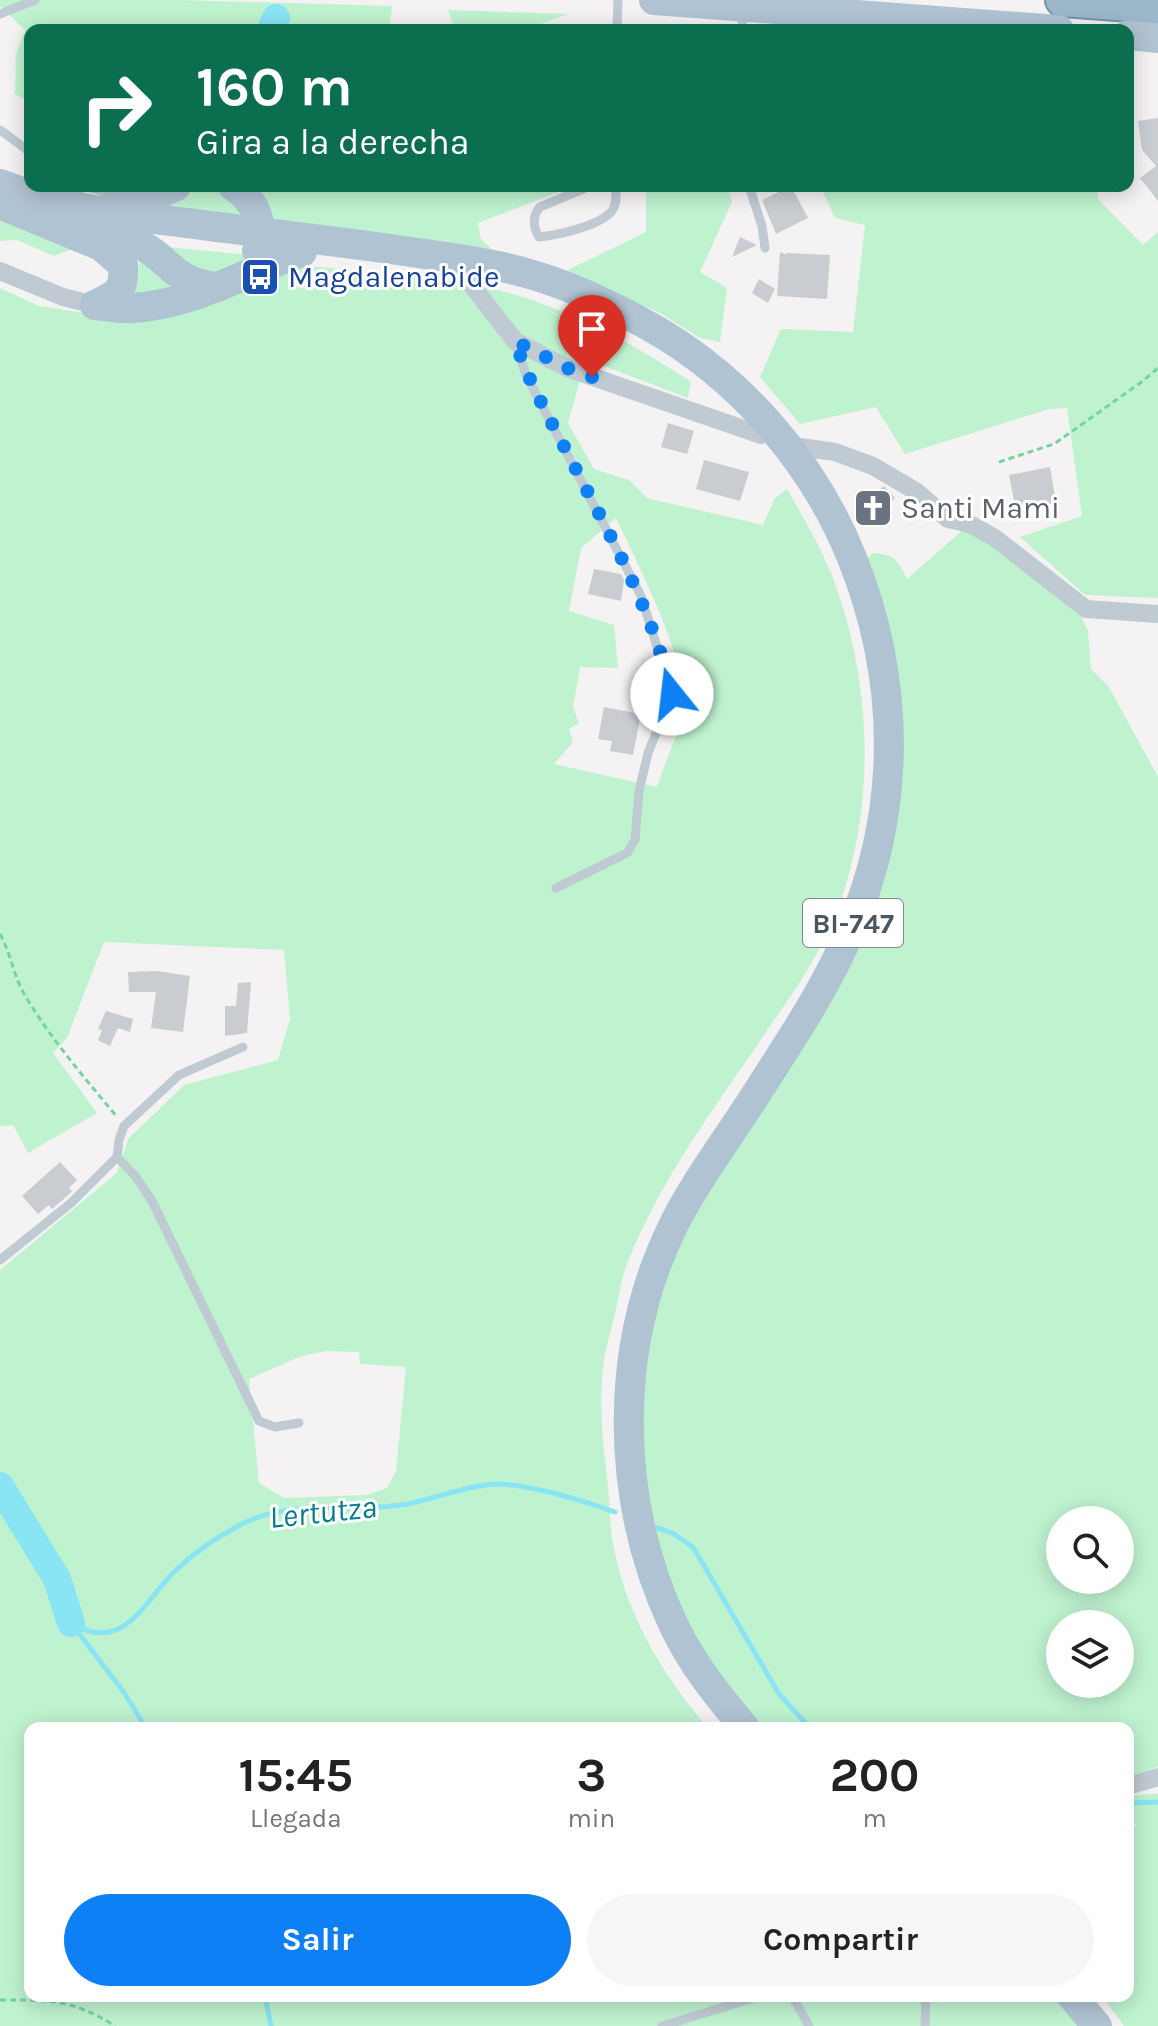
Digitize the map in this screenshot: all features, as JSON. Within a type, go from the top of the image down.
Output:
[{"type":"highway","points":[[1062,0],[1158,7]]},
{"type":"main road","points":[[654,0],[742,18],[900,24]]},
{"type":"main road","points":[[1134,36],[1158,38]]},
{"type":"main road","name":"BI-747","points":[[0,184],[49,203],[82,197],[302,252],[463,274],[540,292],[596,313],[653,342],[694,370],[774,440],[830,540],[847,579],[862,627],[876,710],[874,797],[865,850],[849,902],[828,949],[790,1018],[682,1184],[652,1239],[635,1293],[621,1358],[613,1419],[618,1483],[629,1539],[644,1588],[664,1636],[695,1688],[720,1722]]},
{"type":"main road","points":[[82,197],[139,203],[164,192]]},
{"type":"main road","points":[[43,222],[138,243],[180,277],[199,285],[225,283],[253,259],[259,239],[258,216],[252,202],[240,192]]},
{"type":"main road","points":[[0,202],[101,246],[123,265],[124,280],[118,294],[95,305]]},
{"type":"main road","name":"BI-747","points":[[0,202],[94,225],[360,245],[516,270],[606,303],[653,328],[699,358],[732,385],[815,487],[844,537],[878,635],[888,692],[891,738],[889,785],[875,863],[850,933],[788,1044],[694,1189],[660,1257],[642,1316],[628,1417],[640,1530],[656,1582],[676,1630],[706,1682],[740,1722]]},
{"type":"main road","points":[[95,305],[132,309],[197,296],[302,252]]},
{"type":"main road","points":[[1077,2002],[1097,2026]]},
{"type":"main road","points":[[1095,2002],[1114,2026]]},
{"type":"street","points":[[0,271],[63,297],[95,305]]},
{"type":"street","points":[[463,274],[515,341],[567,368],[774,440],[835,452],[873,466],[917,492],[948,519],[970,524],[995,538],[1086,609],[1158,614]]},
{"type":"street","points":[[1134,1784],[1158,1777]]},
{"type":"lane","points":[[0,14],[35,0]]},
{"type":"lane","points":[[617,24],[618,0]]},
{"type":"lane","points":[[0,130],[24,148]]},
{"type":"lane","points":[[576,192],[540,207],[535,213],[534,229],[539,237],[575,230],[610,213],[617,201],[616,192]]},
{"type":"lane","points":[[751,192],[762,226],[765,248]]},
{"type":"lane","points":[[515,341],[526,375],[641,596],[672,694],[648,753],[639,791],[635,840],[627,853],[556,888]]},
{"type":"lane","points":[[0,1260],[71,1203],[117,1157],[124,1126],[179,1075],[243,1047]]},
{"type":"lane","points":[[117,1157],[136,1177],[152,1201],[259,1421],[275,1427],[299,1423]]},
{"type":"lane","points":[[662,2026],[740,2002]]},
{"type":"lane","points":[[795,2002],[809,2026]]},
{"type":"lane","points":[[925,2026],[926,2002]]},
{"type":"path","points":[[999,462],[1054,444],[1158,368]]},
{"type":"path","points":[[0,934],[7,946],[11,965],[30,1002],[60,1047],[124,1126]]},
{"type":"path","points":[[0,2000],[24,2000]]},
{"type":"path","points":[[60,2002],[90,2010],[115,2026]]},
{"type":"green space","points":[[0,0],[181,0],[392,6],[390,24],[24,24],[24,29],[0,6]]},
{"type":"green space","points":[[448,10],[568,14],[540,24],[453,24]]},
{"type":"green space","points":[[24,33],[24,99],[15,94],[16,55]]},
{"type":"green space","points":[[177,192],[227,192],[252,225],[137,211]]},
{"type":"green space","points":[[252,192],[558,192],[478,223],[481,239],[498,255],[278,225]]},
{"type":"green space","points":[[646,192],[729,192],[732,202],[700,272],[727,288],[720,342],[700,338],[660,313],[564,272],[646,232]]},
{"type":"green space","points":[[823,192],[1098,192],[1098,199],[1143,245],[1158,232],[1158,598],[1085,595],[1020,537],[1082,516],[1067,408],[1049,409],[905,454],[876,407],[800,424],[760,377],[781,329],[853,332],[865,225],[835,218]]},
{"type":"green space","points":[[0,217],[72,249],[54,256],[17,240],[0,241]]},
{"type":"green space","points":[[149,245],[249,255],[240,264],[213,279]]},
{"type":"green space","points":[[140,253],[179,286],[129,299],[138,282]]},
{"type":"green space","points":[[297,267],[319,267],[425,278],[504,292],[529,299],[613,335],[691,382],[688,398],[586,359],[568,423],[594,469],[629,480],[647,498],[763,525],[775,498],[787,489],[826,562],[844,611],[861,690],[864,772],[854,852],[832,924],[797,987],[695,1136],[658,1198],[625,1269],[606,1349],[602,1423],[611,1532],[617,1564],[646,1639],[675,1686],[703,1722],[24,1722],[24,2002],[1063,2002],[1083,2026],[0,2026],[0,1270],[117,1173],[128,1139],[184,1085],[278,1060],[290,1019],[284,950],[104,942],[67,1038],[53,1053],[97,1113],[28,1153],[13,1125],[0,1126],[0,288],[39,306],[117,318]],"holes":[[[616,518],[648,585],[680,669],[684,692],[684,710],[657,787],[554,764],[573,742],[569,729],[579,723],[573,707],[580,667],[618,668],[614,625],[569,611],[581,548]],[[326,1351],[359,1352],[360,1364],[406,1367],[396,1471],[387,1488],[366,1495],[284,1498],[259,1483],[249,1379],[299,1357]]]},
{"type":"green space","points":[[964,529],[978,534],[1079,611],[1088,631],[1091,669],[1109,687],[1158,777],[1158,1767],[1134,1775],[1134,1722],[754,1722],[727,1692],[671,1597],[638,1469],[645,1349],[674,1258],[695,1213],[796,1060],[836,987],[888,842],[864,561],[873,553],[891,557],[907,579]]},
{"type":"green space","points":[[1158,1794],[1158,2026],[1124,2026],[1106,2002],[1134,2002],[1135,1795]]},
{"type":"building","points":[[1158,118],[1158,201],[1140,178],[1156,166],[1142,150],[1138,121]]},
{"type":"building","points":[[779,192],[794,192],[808,218],[776,234],[762,200]]},
{"type":"building","points":[[740,237],[757,245],[732,257]]},
{"type":"building","points":[[780,252],[787,255],[830,255],[827,299],[777,296]]},
{"type":"building","points":[[759,279],[775,289],[768,303],[752,293]]},
{"type":"building","points":[[668,423],[694,431],[687,454],[661,447]]},
{"type":"building","points":[[704,460],[749,472],[740,501],[696,489]]},
{"type":"building","points":[[1050,467],[1056,503],[1016,511],[1009,475]]},
{"type":"building","name":"Santi Mami","points":[[884,486],[895,498],[868,526],[855,511]]},
{"type":"building","points":[[594,569],[621,574],[624,580],[621,601],[588,594]]},
{"type":"building","points":[[604,707],[641,714],[633,755],[610,751],[612,741],[598,739]]},
{"type":"building","points":[[157,971],[190,976],[183,1032],[151,1028],[156,992],[129,992],[128,972]]},
{"type":"building","points":[[251,982],[247,1033],[225,1036],[225,1006],[236,1006],[238,983]]},
{"type":"building","points":[[106,1011],[133,1019],[130,1032],[118,1028],[110,1046],[98,1040],[102,1030],[98,1029]]},
{"type":"building","points":[[60,1162],[77,1180],[66,1197],[52,1209],[49,1205],[38,1214],[22,1196]]},
{"type":"waterway","points":[[274,24],[276,18]]},
{"type":"waterway","name":"Lertutza","points":[[71,1623],[89,1631],[105,1633],[119,1628],[143,1609],[164,1582],[199,1551],[240,1525],[280,1511],[387,1507],[497,1484],[541,1490],[615,1512]]},
{"type":"waterway","points":[[0,1486],[57,1579],[71,1623]]},
{"type":"waterway","name":"Lertutza","points":[[652,1526],[672,1533],[693,1547],[779,1694],[805,1722]]},
{"type":"waterway","points":[[74,1627],[123,1691],[142,1722]]},
{"type":"waterway","name":"Lertutza","points":[[1134,1803],[1158,1802]]},
{"type":"waterway","points":[[266,2002],[271,2026]]},
{"type":"place","name":"Magdalenabide","points":[[260,277]]},
{"type":"place","name":"Santi Mami","points":[[873,508]]},
{"type":"route","points":[[592,377],[567,368],[515,341],[526,375],[641,596],[672,694]]}]
